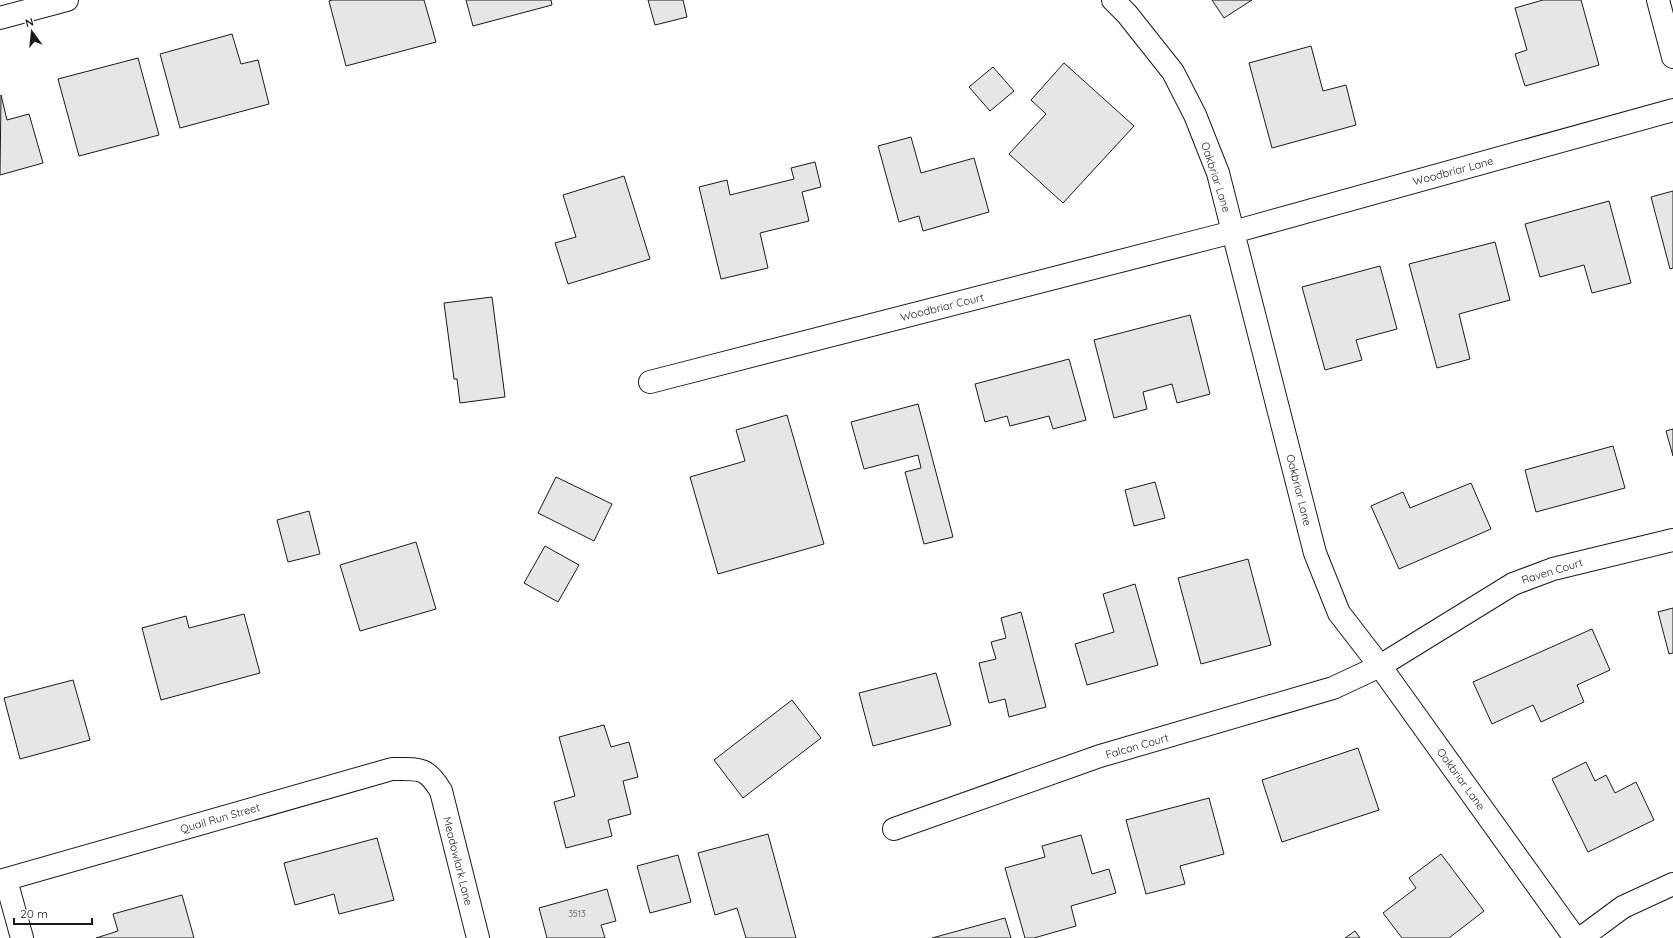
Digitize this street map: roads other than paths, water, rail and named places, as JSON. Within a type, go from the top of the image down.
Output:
[{"type":"street","points":[[0,18],[32,4],[67,0]]},
{"type":"street","name":"Oakbriar Lane","points":[[1113,0],[1127,14],[1173,72],[1195,115],[1218,173],[1315,553],[1339,613],[1380,666],[1575,938]]},
{"type":"street","points":[[1658,0],[1673,57]]},
{"type":"street","name":"Woodbriar Lane","points":[[1233,232],[1673,110]]},
{"type":"street","name":"Woodbriar Court","points":[[650,382],[1233,232]]},
{"type":"street","name":"Raven Court","points":[[1380,666],[1513,584],[1553,569],[1673,540]]},
{"type":"street","name":"Falcon Court","points":[[894,830],[1100,756],[1333,688],[1380,666]]},
{"type":"street","name":"Quail Run Street","points":[[3,880],[392,769],[416,769],[431,775],[436,784]]},
{"type":"street","name":"Meadowlark Lane","points":[[436,784],[441,792],[478,938]]},
{"type":"street","points":[[3,880],[22,938]]},
{"type":"street","points":[[1580,938],[1623,907],[1673,884]]}]
